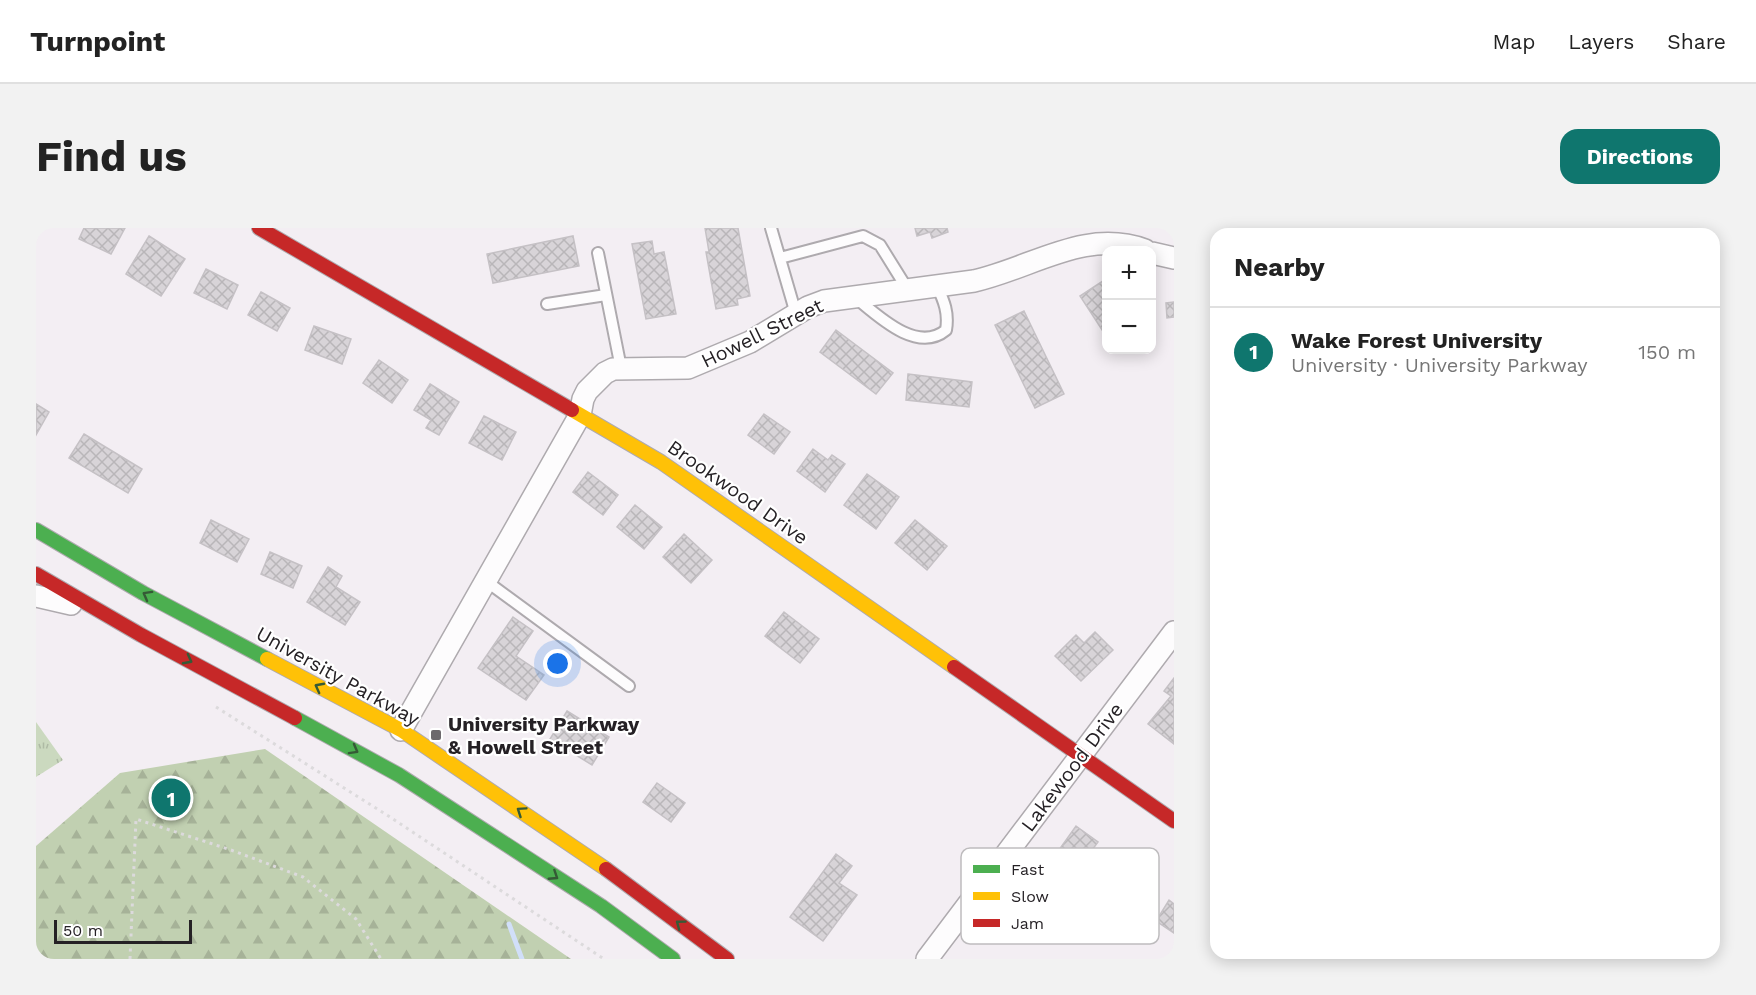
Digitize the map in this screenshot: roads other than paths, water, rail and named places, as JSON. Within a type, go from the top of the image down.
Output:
[{"type":"main road","name":"Brookwood Drive","points":[[259,228],[661,462],[1174,821]]},
{"type":"main road","name":"University Parkway","points":[[36,530],[142,593],[401,730],[621,879],[726,959]]},
{"type":"main road","points":[[52,558],[76,554]]},
{"type":"main road","points":[[36,574],[399,775],[601,906],[673,959]]},
{"type":"street","name":"Howell Street","points":[[621,368],[663,370],[688,368],[750,342],[796,314],[824,301],[998,276],[1097,235],[1129,246]]},
{"type":"street","points":[[1156,254],[1174,258]]},
{"type":"street","points":[[401,730],[580,415],[583,399],[592,384],[605,373],[621,368]]},
{"type":"street","points":[[36,596],[100,611]]},
{"type":"street","name":"Lakewood Drive","points":[[1011,848],[1174,632]]},
{"type":"street","name":"Lakewood Drive","points":[[927,959],[961,914]]},
{"type":"lane","points":[[771,228],[796,314]]},
{"type":"lane","points":[[780,258],[863,236],[871,238],[880,245],[908,290]]},
{"type":"lane","points":[[598,253],[621,368]]},
{"type":"lane","points":[[855,298],[906,334],[927,338],[940,335],[946,330],[948,319],[937,286]]},
{"type":"lane","points":[[546,304],[606,295]]},
{"type":"lane","points":[[486,581],[629,686]]},
{"type":"waterway","points":[[509,924],[522,959]]},
{"type":"place","name":"University Parkway & Howell Street","points":[[436,735]]},
{"type":"place","name":"Wake Forest University","points":[[171,798]]}]
